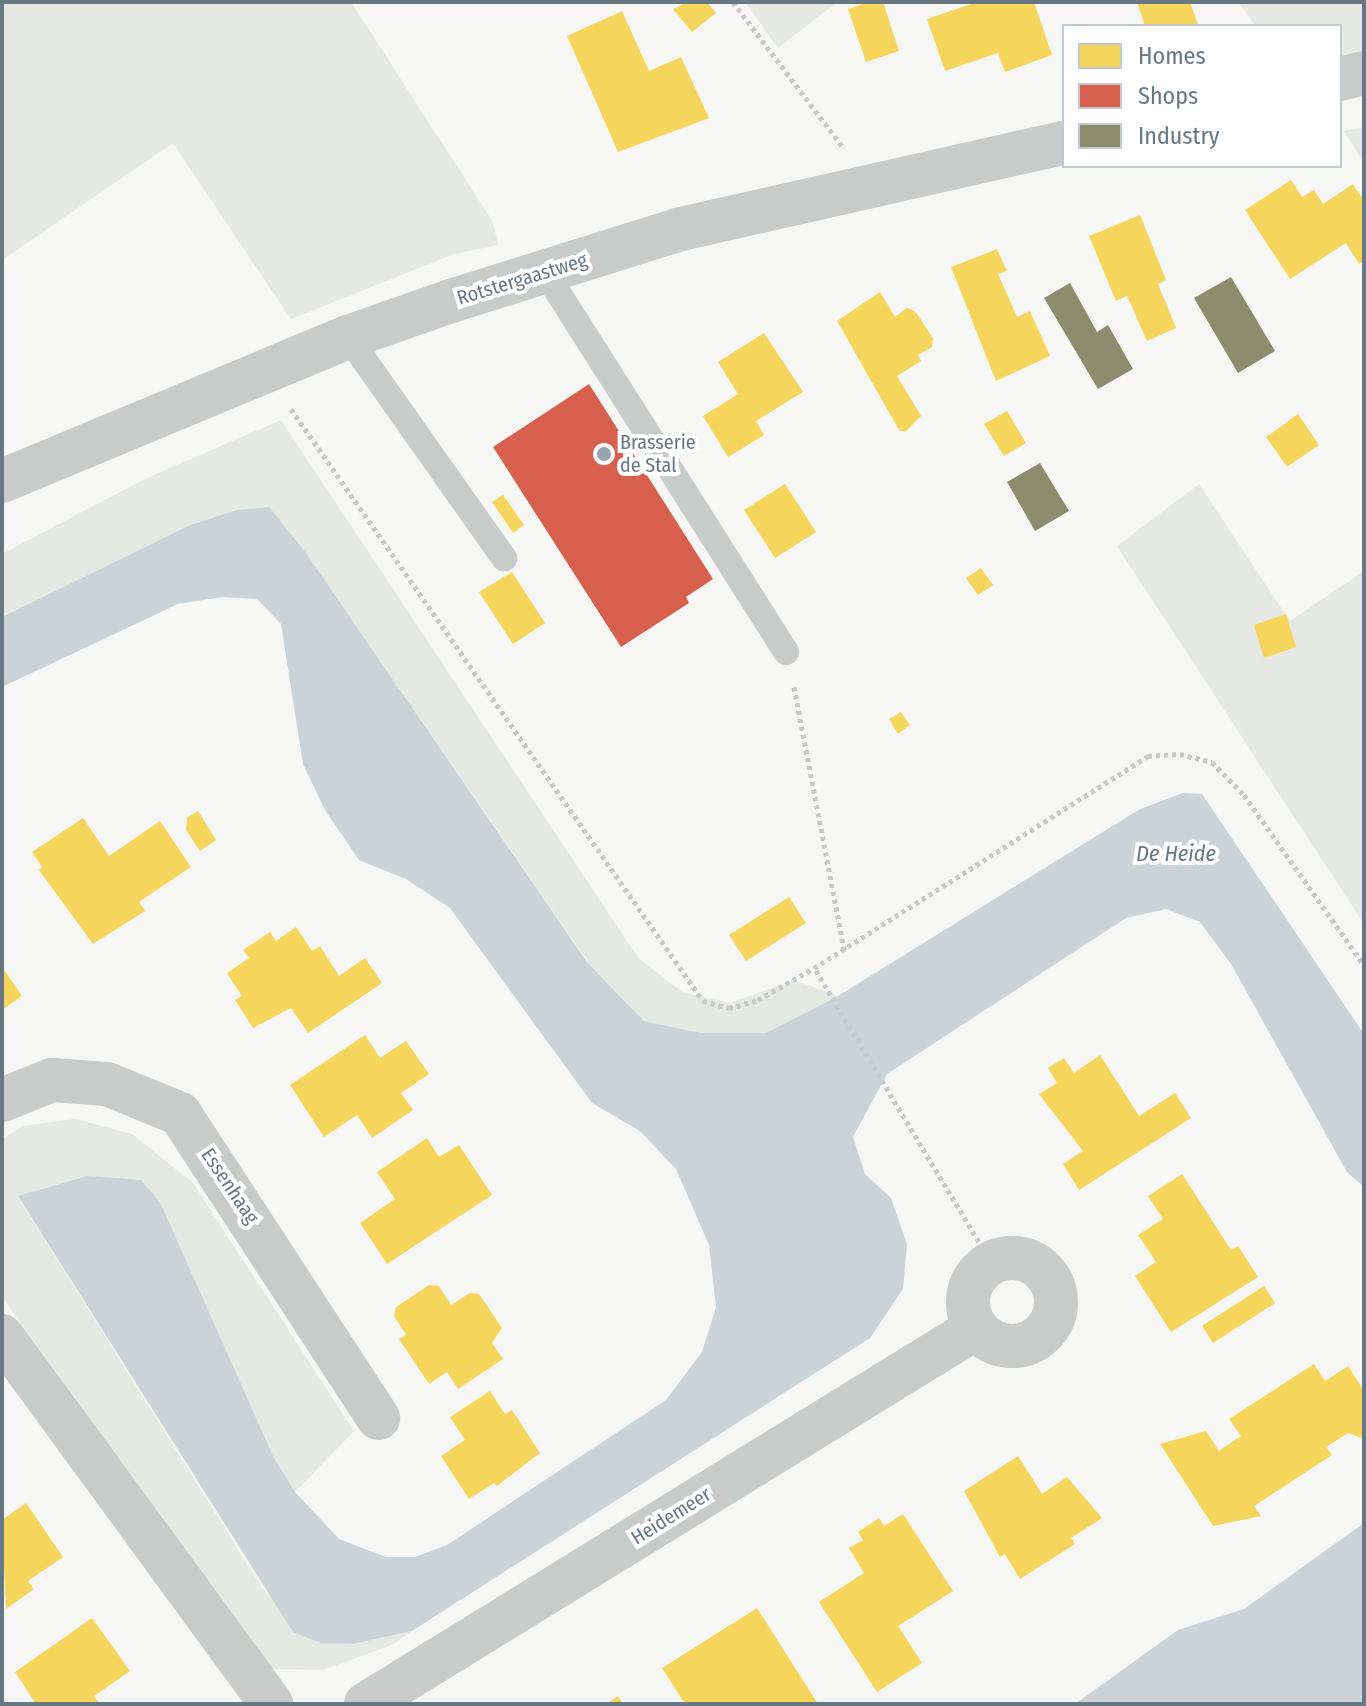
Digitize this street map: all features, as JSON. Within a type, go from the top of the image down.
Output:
[{"type":"street","points":[[1342,78],[1364,73]]},
{"type":"street","name":"Rotstergaastweg","points":[[2,481],[39,461],[348,337],[545,272],[681,229],[1062,143]]},
{"type":"street","name":"Essenhaag","points":[[2,1100],[52,1080],[107,1084],[180,1114],[378,1418]]},
{"type":"street","points":[[1020,1257],[1049,1275],[1057,1295],[1056,1315],[1042,1336],[1017,1347],[1001,1346],[976,1328],[968,1297],[978,1273],[991,1262],[1020,1257]]},
{"type":"street","name":"Heidemeer","points":[[366,1704],[976,1328]]},
{"type":"street","points":[[2,1336],[271,1704]]},
{"type":"lane","points":[[545,272],[786,652]]},
{"type":"lane","points":[[348,337],[504,558]]},
{"type":"path","points":[[733,2],[794,76],[870,187]]},
{"type":"path","points":[[266,372],[703,1001],[729,1008],[758,1000],[844,950],[1148,756],[1180,754],[1212,762],[1244,795],[1364,965]]},
{"type":"path","points":[[786,652],[844,950]]},
{"type":"path","points":[[814,968],[891,1091],[991,1262]]},
{"type":"shaded area","points":[[2,2],[351,2],[493,222],[498,245],[454,254],[291,319],[173,143],[2,260]]},
{"type":"shaded area","points":[[745,2],[837,2],[778,48]]},
{"type":"shaded area","points":[[1238,2],[1364,2],[1364,53],[1342,58],[1342,24],[1254,24]]},
{"type":"shaded area","points":[[1364,127],[1364,163],[1344,131]]},
{"type":"shaded area","points":[[281,420],[638,958],[682,992],[730,1003],[794,980],[838,996],[766,1033],[701,1033],[644,1021],[588,962],[306,553],[188,526],[2,617],[2,554],[145,479]]},
{"type":"shaded area","points":[[1199,484],[1290,621],[1364,571],[1364,924],[1117,546]]},
{"type":"shaded area","points":[[75,1119],[132,1134],[193,1183],[354,1431],[295,1492],[273,1456],[160,1202],[141,1180],[18,1197],[262,1588],[321,1643],[353,1644],[412,1631],[392,1645],[323,1670],[270,1669],[2,1297],[2,1139],[23,1126]]},
{"type":"water","name":"De Heide","points":[[269,507],[306,553],[587,962],[644,1021],[701,1033],[766,1033],[838,996],[1140,809],[1183,793],[1202,794],[1364,1034],[1364,1187],[1347,1172],[1231,964],[1200,922],[1166,909],[1126,918],[887,1074],[853,1137],[865,1174],[891,1198],[907,1244],[903,1289],[870,1338],[412,1631],[353,1644],[321,1643],[293,1632],[18,1196],[88,1176],[141,1180],[160,1202],[273,1456],[295,1492],[339,1539],[386,1557],[415,1557],[447,1545],[666,1400],[702,1352],[716,1307],[709,1245],[676,1169],[640,1131],[592,1103],[450,908],[406,879],[359,860],[325,810],[303,764],[281,624],[257,599],[222,597],[178,604],[2,687],[2,617],[188,526],[237,510]]},
{"type":"water","points":[[1364,1523],[1364,1704],[1075,1704],[1178,1630],[1244,1609]]},
{"type":"building: Homes","points":[[687,2],[707,2],[716,13],[692,32],[673,9]]},
{"type":"building: Homes","points":[[869,2],[883,2],[899,51],[866,62],[848,9]]},
{"type":"building: Homes","points":[[977,2],[1034,2],[1052,55],[1005,72],[998,53],[945,71],[927,19]]},
{"type":"building: Homes","points":[[1137,2],[1190,2],[1198,24],[1144,24]]},
{"type":"building: Homes","points":[[622,11],[649,71],[681,57],[709,118],[618,152],[567,36]]},
{"type":"building: Homes","points":[[1291,180],[1302,197],[1314,190],[1323,204],[1353,184],[1364,201],[1364,261],[1359,264],[1346,243],[1290,279],[1245,210]]},
{"type":"building: Homes","points":[[1140,215],[1166,280],[1158,284],[1176,328],[1147,341],[1127,296],[1116,301],[1089,236]]},
{"type":"building: Homes","points":[[997,249],[1007,271],[998,274],[1017,317],[1030,311],[1050,356],[996,381],[951,267]]},
{"type":"building: Homes","points":[[880,292],[895,317],[907,308],[915,311],[933,338],[932,347],[918,355],[921,361],[897,376],[921,416],[905,432],[899,430],[837,321]]},
{"type":"building: Homes","points":[[764,333],[803,392],[756,421],[764,435],[728,457],[703,416],[738,394],[718,362]]},
{"type":"building: Homes","points":[[1007,411],[1026,443],[1004,456],[984,424]]},
{"type":"building: Homes","points":[[1298,414],[1319,445],[1287,467],[1266,437]]},
{"type":"building: Homes","points":[[785,484],[816,532],[775,558],[744,510]]},
{"type":"building: Homes","points":[[503,495],[524,525],[513,533],[492,502]]},
{"type":"building: Homes","points":[[981,568],[993,585],[978,595],[966,578]]},
{"type":"building: Homes","points":[[512,572],[545,623],[513,644],[479,592]]},
{"type":"building: Homes","points":[[1286,614],[1296,647],[1264,658],[1254,625]]},
{"type":"building: Homes","points":[[901,712],[910,725],[898,734],[889,719]]},
{"type":"building: Homes","points":[[198,811],[216,840],[200,851],[186,830],[187,818]]},
{"type":"building: Homes","points":[[83,818],[109,856],[160,821],[191,867],[139,902],[145,911],[93,944],[39,870],[42,867],[32,852]]},
{"type":"building: Homes","points":[[789,897],[806,923],[746,961],[729,935]]},
{"type":"building: Homes","points":[[296,927],[312,951],[320,946],[339,976],[365,958],[382,983],[308,1033],[291,1008],[253,1028],[235,1000],[242,996],[227,973],[249,958],[243,950],[270,932],[276,941]]},
{"type":"building: Homes","points":[[2,967],[22,996],[2,1010]]},
{"type":"building: Homes","points":[[365,1035],[380,1058],[406,1041],[429,1074],[401,1093],[413,1110],[372,1138],[357,1115],[324,1137],[290,1085]]},
{"type":"building: Homes","points":[[1100,1055],[1139,1116],[1175,1093],[1191,1118],[1079,1190],[1063,1164],[1083,1151],[1039,1094],[1057,1083],[1048,1068],[1064,1058],[1074,1073]]},
{"type":"building: Homes","points":[[427,1138],[439,1157],[459,1145],[492,1195],[387,1264],[360,1223],[395,1199],[377,1172]]},
{"type":"building: Homes","points":[[1182,1174],[1231,1250],[1238,1246],[1258,1277],[1171,1332],[1135,1276],[1156,1262],[1138,1235],[1163,1219],[1148,1196]]},
{"type":"building: Homes","points":[[429,1285],[439,1286],[451,1305],[470,1293],[479,1294],[502,1328],[492,1343],[503,1359],[458,1389],[447,1372],[429,1384],[399,1339],[406,1335],[394,1316],[396,1307]]},
{"type":"building: Homes","points":[[1264,1286],[1275,1303],[1213,1343],[1202,1326]]},
{"type":"building: Homes","points":[[1314,1364],[1325,1381],[1348,1366],[1364,1391],[1364,1439],[1348,1433],[1326,1447],[1332,1455],[1254,1506],[1261,1516],[1213,1526],[1160,1444],[1206,1431],[1219,1451],[1241,1436],[1229,1419]]},
{"type":"building: Homes","points":[[490,1391],[505,1414],[512,1410],[540,1453],[497,1486],[494,1483],[469,1499],[441,1456],[465,1440],[450,1417]]},
{"type":"building: Homes","points":[[1018,1456],[1042,1494],[1067,1477],[1102,1518],[1071,1538],[1075,1544],[1020,1579],[1005,1554],[1000,1557],[964,1491]]},
{"type":"building: Homes","points":[[26,1503],[63,1557],[28,1581],[34,1589],[6,1609],[2,1520]]},
{"type":"building: Homes","points":[[903,1514],[953,1591],[898,1626],[922,1663],[877,1692],[819,1602],[864,1573],[849,1548],[863,1540],[858,1532],[879,1518],[884,1526]]},
{"type":"building: Homes","points":[[757,1608],[818,1704],[685,1704],[662,1668]]},
{"type":"building: Homes","points":[[92,1618],[130,1671],[94,1696],[100,1704],[36,1704],[15,1672]]},
{"type":"building: Homes","points":[[618,1696],[623,1704],[606,1704]]},
{"type":"building: Shops","points":[[589,384],[713,579],[686,597],[689,603],[621,647],[493,447]]},
{"type":"building: Industry","points":[[1231,277],[1275,351],[1238,373],[1194,298]]},
{"type":"building: Industry","points":[[1070,283],[1097,332],[1108,325],[1133,369],[1098,389],[1044,298]]},
{"type":"building: Industry","points":[[1040,463],[1069,511],[1035,531],[1007,482]]},
{"type":"place","name":"Brasserie de Stal","points":[[604,454]]}]
